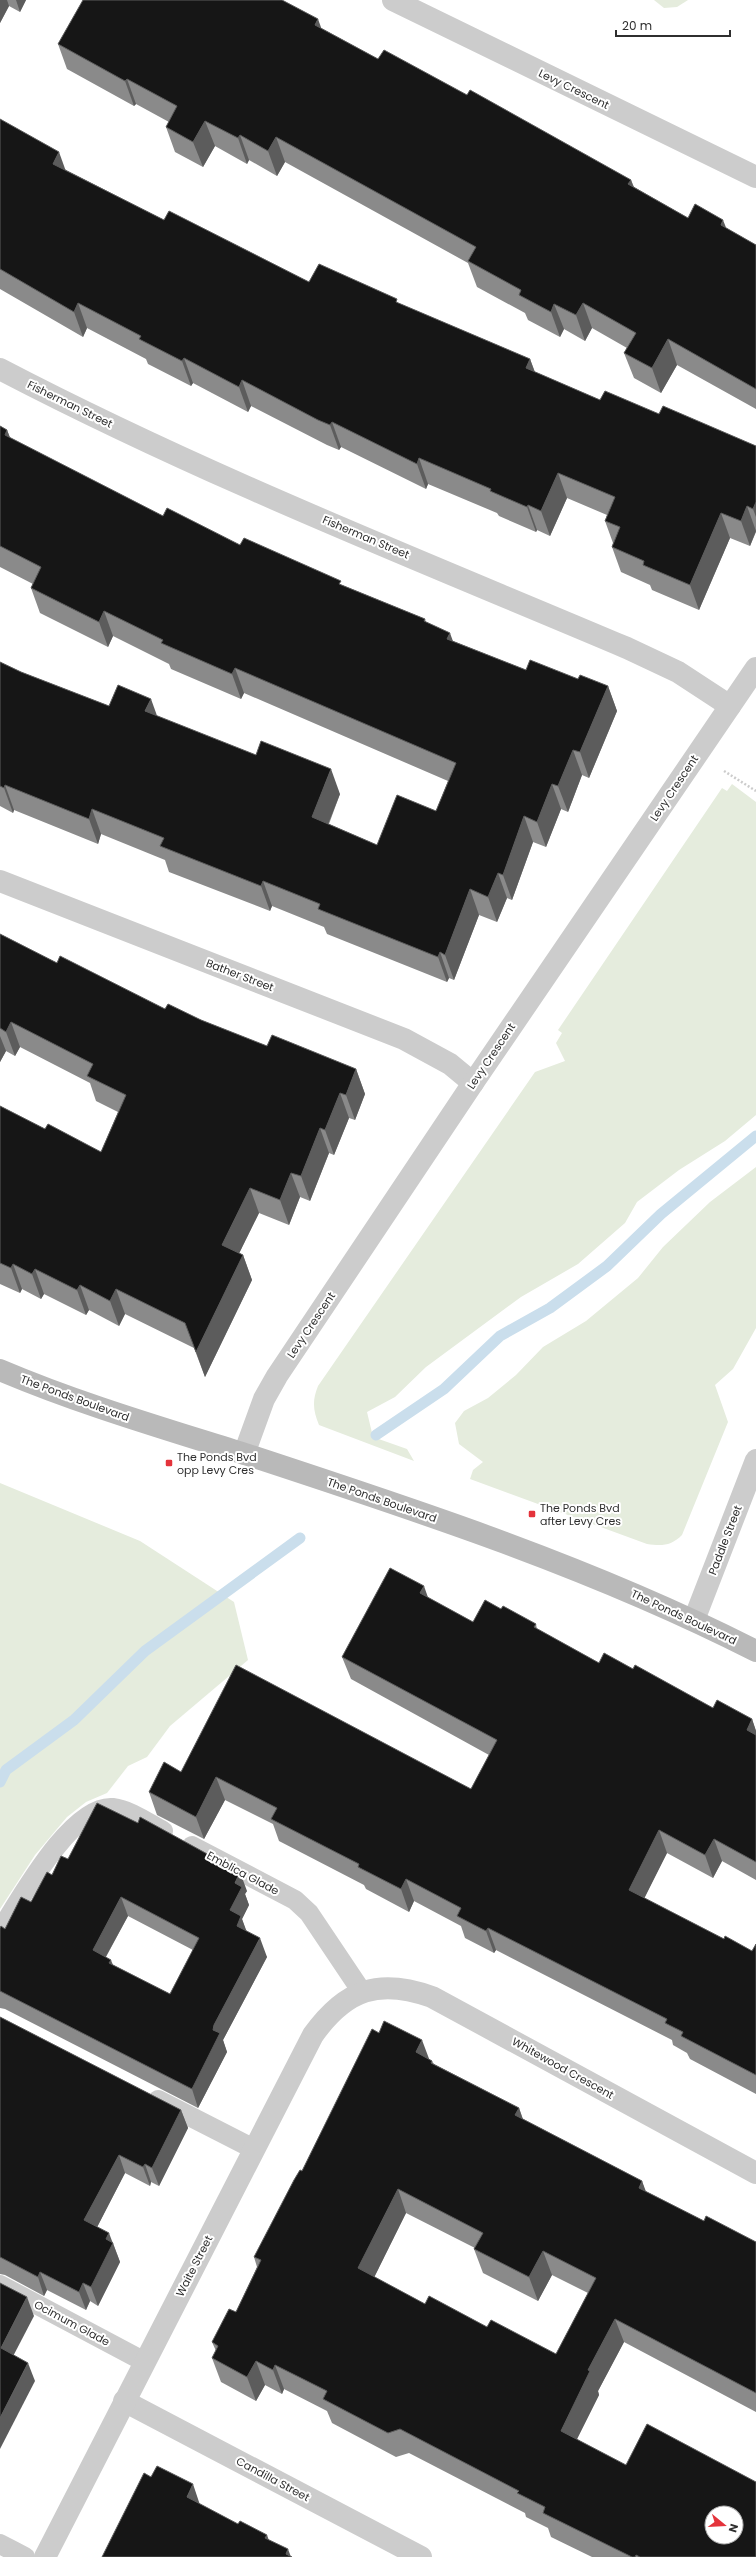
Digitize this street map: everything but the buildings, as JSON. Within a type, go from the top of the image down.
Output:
[{"type":"street","name":"Levy Crescent","points":[[393,0],[756,177]]},
{"type":"street","name":"Fisherman Street","points":[[0,369],[78,410],[255,490],[627,648],[678,672],[730,706]]},
{"type":"street","name":"Levy Crescent","points":[[244,1454],[264,1400],[277,1376],[473,1083],[756,668]]},
{"type":"street","name":"Bather Street","points":[[0,881],[404,1039],[450,1064],[473,1083]]},
{"type":"street","name":"The Ponds Boulevard","points":[[0,1370],[86,1403],[244,1454],[530,1552],[694,1620],[756,1651]]},
{"type":"street","name":"Paddle Street","points":[[694,1620],[756,1460]]},
{"type":"street","name":"Whitewood Crescent","points":[[362,1992],[383,1987],[409,1989],[432,1997],[756,2173]]},
{"type":"street","name":"Waite Street","points":[[45,2557],[124,2400],[145,2362],[313,2034],[326,2016],[337,2007],[362,1992]]},
{"type":"street","name":"Candilla Street","points":[[124,2400],[421,2557]]},
{"type":"lane","name":"Emblica Glade","points":[[0,1931],[44,1861],[83,1818],[96,1811],[112,1808],[127,1812],[295,1900],[309,1912],[362,1992]]},
{"type":"lane","points":[[139,2090],[254,2149]]},
{"type":"lane","name":"Ocimum Glade","points":[[0,2284],[145,2362]]},
{"type":"lane","points":[[0,2544],[25,2557]]},
{"type":"path","points":[[721,769],[756,790]]},
{"type":"green space","points":[[654,0],[688,0],[677,7],[664,8]]},
{"type":"green space","points":[[732,784],[756,802],[756,1115],[725,1141],[679,1170],[637,1202],[625,1223],[578,1264],[521,1297],[426,1367],[395,1397],[367,1412],[373,1437],[407,1449],[414,1461],[319,1425],[315,1415],[314,1406],[318,1386],[535,1072],[565,1061],[556,1043],[562,1033],[558,1030],[722,788],[727,791]]},
{"type":"green space","points":[[756,1167],[756,1328],[733,1369],[715,1385],[728,1422],[682,1535],[670,1543],[657,1545],[647,1544],[470,1479],[473,1470],[483,1462],[459,1444],[455,1423],[464,1411],[488,1398],[516,1375],[543,1347],[586,1321],[638,1278],[663,1247],[710,1202]]},
{"type":"green space","points":[[0,1483],[140,1541],[234,1602],[248,1660],[170,1726],[147,1757],[128,1766],[107,1793],[86,1802],[67,1817],[35,1855],[0,1909]]},
{"type":"waterway","points":[[376,1435],[444,1389],[500,1336],[550,1308],[607,1266],[661,1214],[756,1136]]},
{"type":"waterway","points":[[0,1782],[6,1770],[74,1720],[145,1651],[300,1538]]},
{"type":"place","name":"The Ponds Bvd opp Levy Cres","points":[[169,1463]]},
{"type":"place","name":"The Ponds Bvd after Levy Cres","points":[[532,1514]]}]
